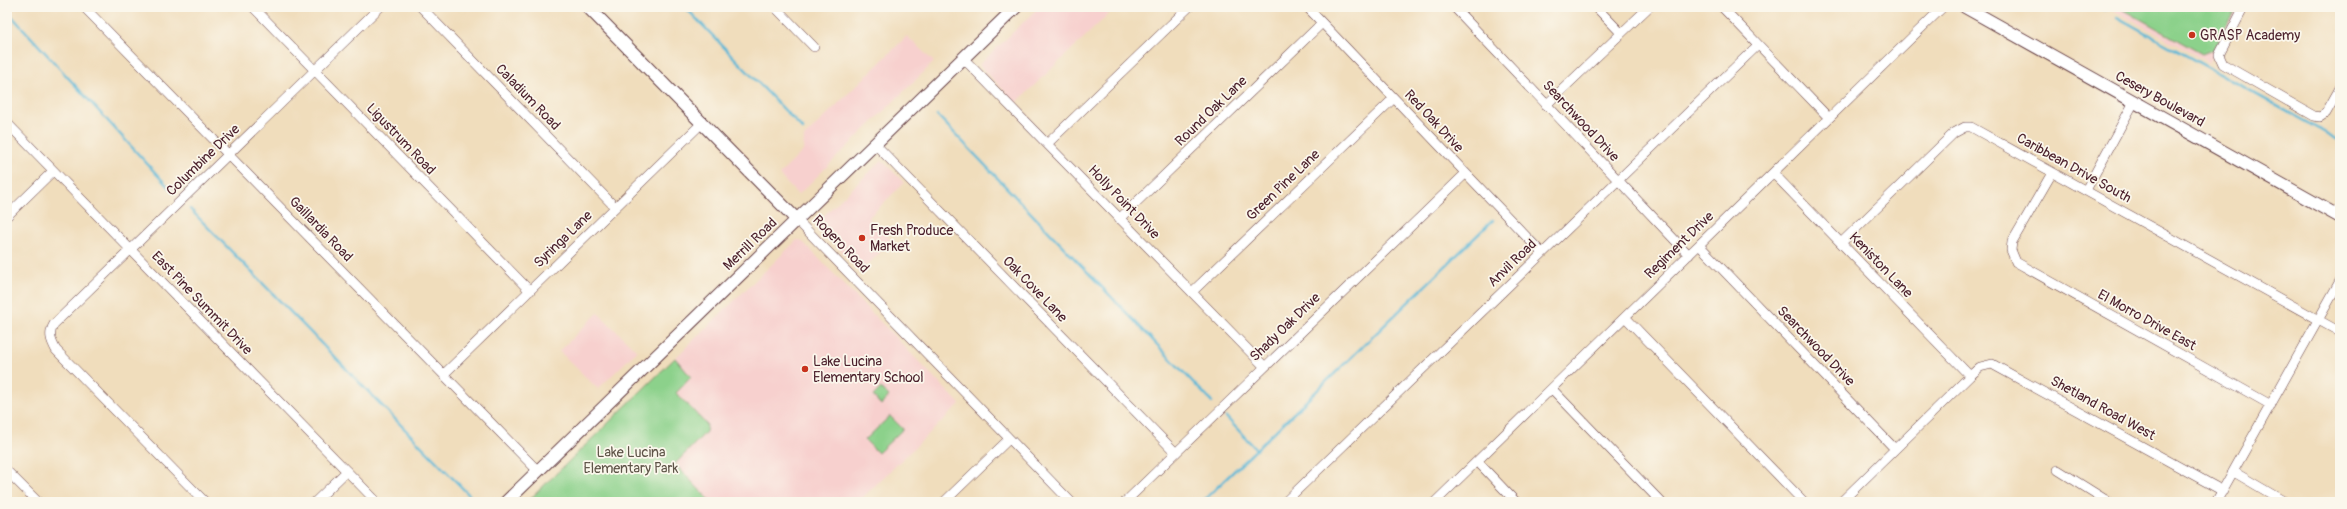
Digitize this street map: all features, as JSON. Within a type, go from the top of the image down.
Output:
[{"type":"main road","name":"Rogero Road","points":[[588,7],[797,220]]},
{"type":"main road","name":"Merrill Road","points":[[506,502],[1016,7]]},
{"type":"main road","name":"Cesery Boulevard","points":[[1965,7],[2340,217]]},
{"type":"street","name":"Gaillardia Road","points":[[84,7],[538,471]]},
{"type":"street","name":"Ligustrum Road","points":[[253,7],[530,291]]},
{"type":"street","name":"Columbine Drive","points":[[205,502],[56,350],[50,336],[54,324],[380,7]]},
{"type":"street","name":"Caladium Road","points":[[421,7],[616,207]]},
{"type":"street","points":[[775,7],[814,47]]},
{"type":"street","points":[[1047,144],[1189,7]]},
{"type":"street","name":"Red Oak Drive","points":[[1307,7],[1542,254]]},
{"type":"street","name":"Searchwood Drive","points":[[1454,7],[1689,255]]},
{"type":"street","points":[[1596,7],[1621,33]]},
{"type":"street","points":[[1546,105],[1649,7]]},
{"type":"street","points":[[1722,7],[1829,118]]},
{"type":"street","name":"Regiment Drive","points":[[1435,502],[1552,390],[1943,7]]},
{"type":"street","points":[[2244,7],[2219,55],[2222,64],[2314,116],[2320,116],[2326,113],[2340,88]]},
{"type":"street","name":"Round Oak Lane","points":[[1119,219],[1322,23]]},
{"type":"street","name":"Anvil Road","points":[[1286,502],[1758,45]]},
{"type":"street","name":"Holly Point Drive","points":[[963,58],[1264,366]]},
{"type":"street","name":"Green Pine Lane","points":[[1192,292],[1394,98]]},
{"type":"street","points":[[2086,190],[2134,102]]},
{"type":"street","name":"East Pine Summit Drive","points":[[7,124],[377,502]]},
{"type":"street","name":"Syringa Lane","points":[[444,374],[702,124]]},
{"type":"street","name":"Caribbean Drive South","points":[[1841,243],[1954,133],[1965,127],[1977,129],[2052,173],[2086,190],[2340,332]]},
{"type":"street","name":"Oak Cove Lane","points":[[875,144],[1176,453]]},
{"type":"street","points":[[7,216],[54,171]]},
{"type":"street","name":"Keniston Lane","points":[[1773,173],[1970,376]]},
{"type":"street","name":"El Morro Drive East","points":[[2052,173],[2012,242],[2012,256],[2022,266],[2271,405]]},
{"type":"street","name":"Shady Oak Drive","points":[[1125,502],[1264,366],[1465,174]]},
{"type":"street","name":"Rogero Road","points":[[797,220],[1071,502]]},
{"type":"street","name":"Searchwood Drive","points":[[1699,245],[1895,449]]},
{"type":"street","points":[[2216,502],[2340,281]]},
{"type":"street","points":[[1624,318],[1804,502]]},
{"type":"street","name":"Shetland Road West","points":[[1841,502],[1970,376],[1980,367],[1988,365],[1997,365],[2223,491]]},
{"type":"street","points":[[1552,390],[1661,502]]},
{"type":"street","points":[[944,502],[1009,439]]},
{"type":"street","points":[[1477,461],[1516,502]]},
{"type":"street","points":[[2058,470],[2106,500]]},
{"type":"street","points":[[7,471],[38,502]]},
{"type":"street","points":[[315,502],[347,471]]},
{"type":"street","points":[[2234,472],[2285,502]]},
{"type":"shaded area","points":[[1039,7],[1116,7],[1016,103],[979,65]]},
{"type":"shaded area","name":"GRASP Academy","points":[[2108,7],[2240,7],[2209,63]]},
{"type":"shaded area","points":[[907,36],[934,62],[798,195],[779,175],[803,151],[804,137]]},
{"type":"shaded area","points":[[882,160],[904,183],[868,218],[892,241],[861,271],[815,224]]},
{"type":"shaded area","name":"Lake Lucina Elementary School","points":[[797,240],[801,240],[960,404],[858,502],[711,502],[674,464],[706,433],[676,392],[691,377],[675,358]]},
{"type":"shaded area","points":[[598,313],[637,351],[598,389],[559,351]]},
{"type":"green space","name":"GRASP Academy","points":[[2119,7],[2237,7],[2212,50],[2202,54]]},
{"type":"green space","name":"Lake Lucina Elementary Park","points":[[675,358],[691,377],[676,393],[707,425],[706,432],[675,464],[711,502],[527,502]]},
{"type":"green space","points":[[881,388],[889,396],[881,405],[873,396]]},
{"type":"green space","points":[[890,416],[903,429],[878,453],[865,440]]},
{"type":"waterway","points":[[685,7],[803,129]]},
{"type":"waterway","points":[[2099,7],[2105,10]]},
{"type":"waterway","points":[[7,11],[173,192]]},
{"type":"waterway","points":[[2117,17],[2340,141]]},
{"type":"waterway","points":[[937,115],[1212,402]]},
{"type":"waterway","points":[[190,209],[475,501]]},
{"type":"waterway","points":[[1202,502],[1493,220]]},
{"type":"waterway","points":[[1226,417],[1257,450]]},
{"type":"place","name":"GRASP Academy","points":[[2192,35]]},
{"type":"place","name":"Fresh Produce Market","points":[[862,238]]},
{"type":"place","name":"Lake Lucina Elementary School","points":[[805,369]]}]
